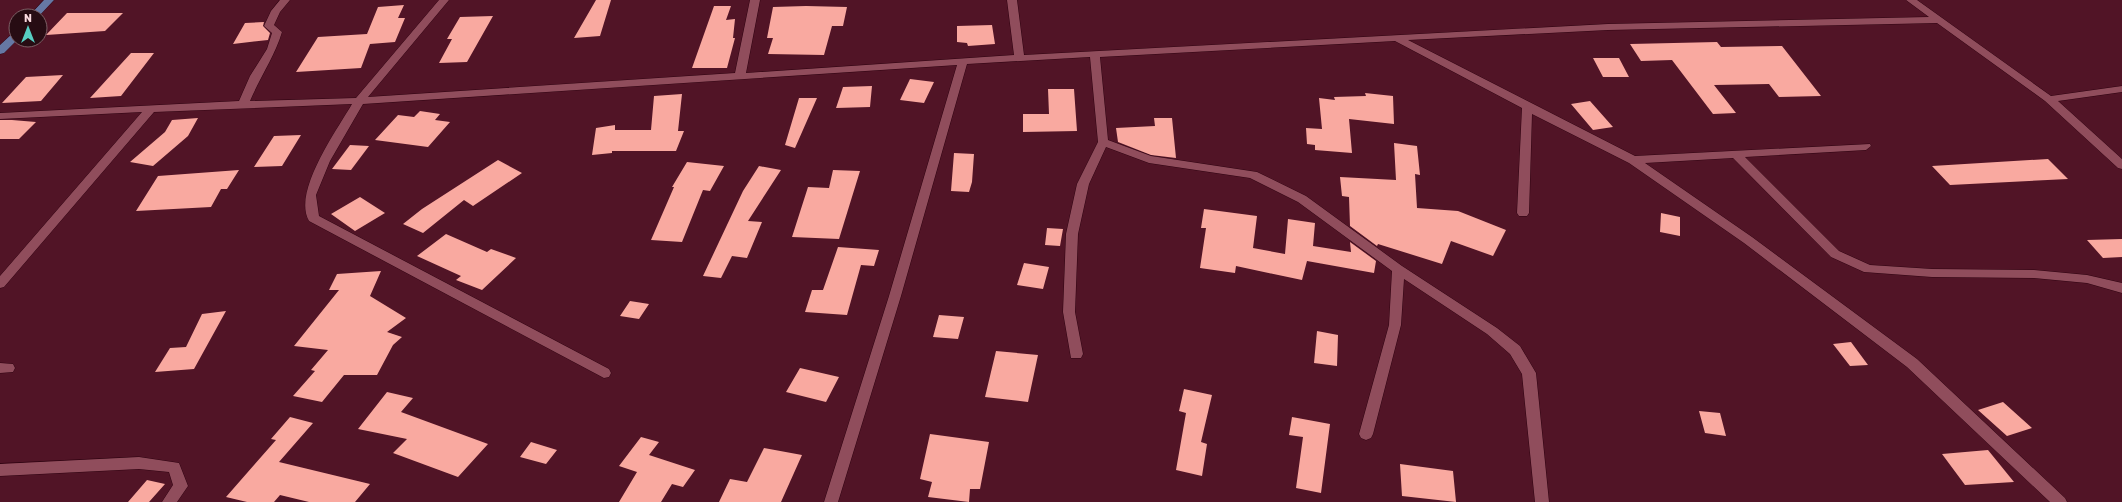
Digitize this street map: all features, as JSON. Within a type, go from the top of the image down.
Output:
[{"type":"main road","points":[[42,8],[49,0]]},
{"type":"main road","points":[[0,51],[8,42]]},
{"type":"street","points":[[243,104],[254,76],[272,49],[277,32],[269,26],[276,11],[285,0]]},
{"type":"street","points":[[444,0],[359,101],[324,161],[310,195],[313,218],[604,373]]},
{"type":"street","points":[[740,75],[755,0]]},
{"type":"street","points":[[1012,0],[1020,58]]},
{"type":"street","points":[[1911,0],[2050,99],[2122,165]]},
{"type":"street","points":[[0,116],[150,110],[243,104],[359,101],[963,61],[1608,27],[1939,20]]},
{"type":"street","points":[[1395,38],[1527,108],[1633,160],[1748,240],[1912,364],[2060,502]]},
{"type":"street","points":[[1076,354],[1069,312],[1072,234],[1083,184],[1103,142],[1095,54]]},
{"type":"street","points":[[831,502],[894,296],[963,61]]},
{"type":"street","points":[[2050,99],[2122,89]]},
{"type":"street","points":[[1523,213],[1527,108]]},
{"type":"street","points":[[0,284],[150,110]]},
{"type":"street","points":[[1103,142],[1149,159],[1253,175],[1302,199],[1398,269],[1492,331],[1515,350],[1529,373],[1542,502]]},
{"type":"street","points":[[1633,160],[1866,146]]},
{"type":"street","points":[[1735,153],[1835,254],[1868,269],[1932,273],[2034,274],[2087,279],[2122,288]]},
{"type":"street","points":[[1366,434],[1395,325],[1398,269]]},
{"type":"street","points":[[0,470],[139,462],[174,466],[181,486],[169,502]]},
{"type":"building","points":[[596,0],[611,0],[600,36],[574,38]]},
{"type":"building","points":[[404,5],[398,18],[405,18],[395,42],[370,44],[361,68],[296,72],[318,37],[367,34],[378,7]]},
{"type":"building","points":[[714,6],[731,6],[726,20],[735,19],[733,38],[735,38],[727,68],[692,68]]},
{"type":"building","points":[[773,7],[847,7],[843,26],[832,26],[824,55],[768,54],[773,38],[767,38]]},
{"type":"building","points":[[67,13],[123,13],[105,31],[48,35],[48,33]]},
{"type":"building","points":[[493,16],[467,62],[439,63],[452,39],[447,39],[460,17]]},
{"type":"building","points":[[264,22],[263,26],[270,33],[268,40],[233,44],[245,23]]},
{"type":"building","points":[[992,25],[995,44],[968,46],[967,43],[957,42],[957,26]]},
{"type":"building","points":[[1717,42],[1721,47],[1782,46],[1821,96],[1779,97],[1769,84],[1714,85],[1736,113],[1713,114],[1672,60],[1641,61],[1630,44]]},
{"type":"building","points":[[131,53],[154,53],[121,96],[90,98]]},
{"type":"building","points":[[1593,58],[1619,58],[1629,77],[1603,77]]},
{"type":"building","points":[[63,75],[41,101],[2,103],[26,77]]},
{"type":"building","points":[[910,79],[934,82],[924,103],[900,100]]},
{"type":"building","points":[[872,86],[870,107],[836,108],[843,87]]},
{"type":"building","points":[[1048,89],[1074,89],[1077,131],[1023,132],[1023,114],[1049,114]]},
{"type":"building","points":[[1365,93],[1393,96],[1394,124],[1349,119],[1352,153],[1315,150],[1315,145],[1307,144],[1306,128],[1322,129],[1319,98],[1335,100],[1334,97],[1366,96]]},
{"type":"building","points":[[682,94],[678,131],[684,131],[676,151],[612,151],[612,153],[592,155],[596,128],[615,125],[615,130],[651,130],[654,96]]},
{"type":"building","points":[[799,98],[817,98],[795,148],[785,145]]},
{"type":"building","points":[[1590,101],[1613,127],[1593,130],[1571,104]]},
{"type":"building","points":[[420,111],[440,114],[435,120],[450,122],[428,147],[375,140],[398,115],[414,117]]},
{"type":"building","points":[[198,118],[188,136],[153,166],[130,162],[165,132],[172,120]]},
{"type":"building","points":[[1154,118],[1172,118],[1176,158],[1151,155],[1118,142],[1116,128],[1155,126]]},
{"type":"building","points":[[0,120],[36,122],[19,139],[0,139]]},
{"type":"building","points":[[301,135],[282,166],[254,167],[274,136]]},
{"type":"building","points":[[1394,143],[1417,146],[1420,175],[1415,174],[1417,208],[1458,211],[1506,230],[1493,256],[1451,241],[1442,264],[1378,244],[1377,246],[1350,226],[1349,197],[1342,196],[1340,177],[1396,180]]},
{"type":"building","points":[[350,145],[369,146],[351,170],[332,169]]},
{"type":"building","points":[[954,153],[974,154],[972,182],[969,192],[951,191]]},
{"type":"building","points":[[2048,159],[2068,179],[1950,185],[1932,166]]},
{"type":"building","points":[[498,160],[522,173],[473,206],[464,200],[423,233],[403,224],[422,209]]},
{"type":"building","points":[[687,162],[724,166],[710,191],[703,190],[682,242],[651,240],[674,187],[672,187]]},
{"type":"building","points":[[759,166],[781,170],[748,221],[762,222],[747,258],[732,256],[721,278],[703,276],[743,191]]},
{"type":"building","points":[[239,170],[227,189],[221,189],[211,207],[136,211],[158,176]]},
{"type":"building","points":[[833,170],[860,171],[839,239],[792,237],[808,187],[829,188]]},
{"type":"building","points":[[360,197],[385,213],[355,231],[331,214]]},
{"type":"building","points":[[1204,209],[1257,216],[1253,248],[1285,254],[1288,219],[1315,223],[1313,246],[1351,252],[1350,242],[1376,261],[1374,273],[1307,261],[1302,280],[1236,266],[1235,273],[1200,268],[1206,228],[1201,228]]},
{"type":"building","points":[[1661,213],[1680,217],[1680,236],[1660,232]]},
{"type":"building","points":[[1047,228],[1063,229],[1060,246],[1045,245]]},
{"type":"building","points":[[446,234],[487,252],[491,249],[516,258],[482,290],[456,280],[461,276],[417,256]]},
{"type":"building","points":[[2122,239],[2122,257],[2103,258],[2087,240]]},
{"type":"building","points":[[838,247],[879,250],[874,266],[861,265],[847,315],[805,312],[812,290],[823,290]]},
{"type":"building","points":[[1024,263],[1049,267],[1043,289],[1017,285]]},
{"type":"building","points":[[381,271],[370,296],[406,318],[387,332],[402,337],[393,345],[377,375],[344,375],[322,402],[293,396],[315,371],[311,370],[328,350],[294,346],[339,290],[329,290],[337,274]]},
{"type":"building","points":[[630,301],[649,304],[639,319],[620,316]]},
{"type":"building","points":[[226,311],[194,369],[155,372],[170,348],[186,347],[202,314]]},
{"type":"building","points":[[939,315],[964,317],[958,339],[933,337]]},
{"type":"building","points":[[1317,331],[1338,335],[1337,366],[1314,363]]},
{"type":"building","points":[[1851,342],[1868,365],[1850,366],[1833,344]]},
{"type":"building","points":[[996,351],[1038,355],[1028,402],[985,397]]},
{"type":"building","points":[[800,368],[839,377],[826,402],[786,392]]},
{"type":"building","points":[[1184,389],[1212,395],[1201,442],[1207,444],[1202,476],[1176,470],[1186,413],[1179,411]]},
{"type":"building","points":[[387,392],[413,398],[401,412],[488,444],[458,477],[393,453],[407,439],[358,429]]},
{"type":"building","points":[[2003,402],[2032,428],[2007,436],[1978,410]]},
{"type":"building","points":[[1699,411],[1720,413],[1726,436],[1705,433]]},
{"type":"building","points":[[290,417],[313,423],[279,462],[370,484],[355,502],[309,502],[280,495],[274,502],[247,502],[226,497],[276,440],[271,439]]},
{"type":"building","points":[[1292,417],[1330,424],[1321,493],[1296,488],[1303,437],[1289,435]]},
{"type":"building","points":[[930,434],[989,442],[980,489],[970,489],[969,502],[928,497],[932,482],[920,479]]},
{"type":"building","points":[[641,437],[659,442],[649,455],[695,470],[683,487],[672,484],[661,502],[619,502],[637,472],[619,466]]},
{"type":"building","points":[[531,442],[557,450],[546,464],[520,457]]},
{"type":"building","points":[[764,448],[802,455],[781,502],[719,502],[730,479],[747,482]]},
{"type":"building","points":[[1988,450],[2014,482],[1965,485],[1942,454]]},
{"type":"building","points":[[1400,464],[1453,471],[1456,502],[1402,496]]},
{"type":"building","points":[[147,480],[165,484],[149,502],[128,502]]}]
